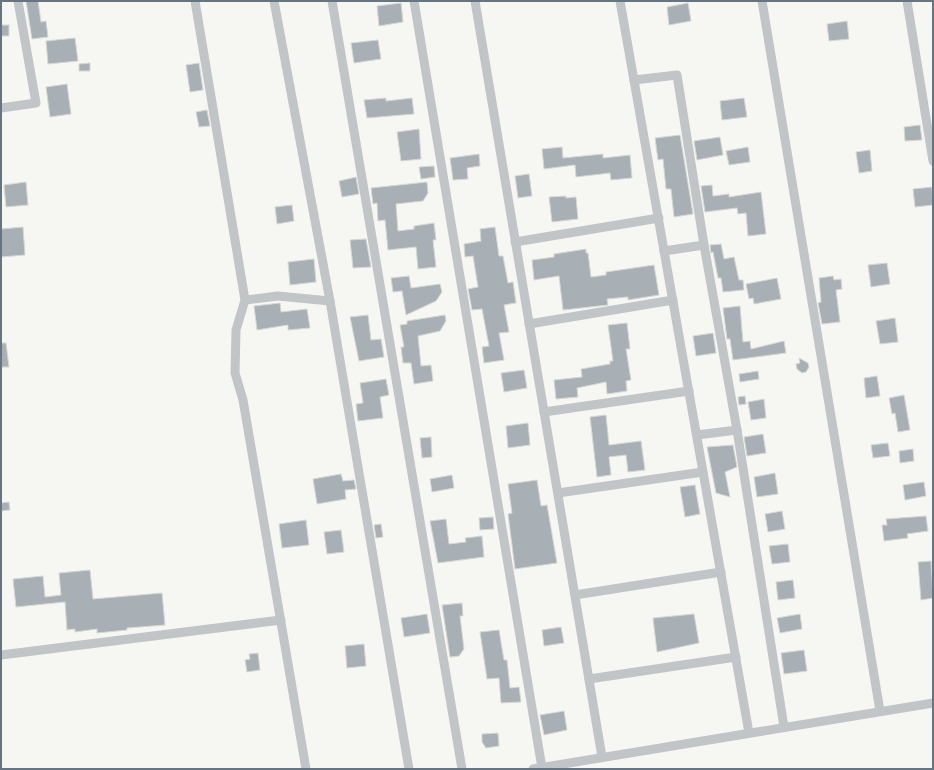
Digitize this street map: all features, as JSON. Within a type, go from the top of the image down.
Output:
[{"type":"street","points":[[1,108],[36,103],[18,1]]},
{"type":"street","points":[[195,1],[245,300],[236,330],[235,373],[243,400],[282,620],[306,769]]},
{"type":"street","points":[[274,1],[330,301],[408,769]]},
{"type":"street","points":[[332,1],[462,769]]},
{"type":"street","points":[[414,1],[537,768],[933,702]]},
{"type":"street","points":[[475,1],[602,757]]},
{"type":"street","points":[[620,1],[749,733]]},
{"type":"street","points":[[762,1],[880,711]]},
{"type":"street","points":[[907,1],[933,161]]},
{"type":"street","points":[[634,80],[677,75],[704,245],[737,430],[784,727]]},
{"type":"street","points":[[515,242],[658,218]]},
{"type":"street","points":[[664,251],[704,245]]},
{"type":"street","points":[[245,300],[278,296],[330,301]]},
{"type":"street","points":[[529,324],[673,300]]},
{"type":"street","points":[[544,412],[689,391]]},
{"type":"street","points":[[697,435],[737,430]]},
{"type":"street","points":[[558,493],[703,472]]},
{"type":"street","points":[[575,595],[721,572]]},
{"type":"street","points":[[1,655],[282,620]]},
{"type":"street","points":[[589,679],[736,656]]},
{"type":"building","points":[[26,1],[38,1],[41,22],[46,21],[48,37],[32,39]]},
{"type":"building","points":[[401,3],[403,22],[379,26],[377,6]]},
{"type":"building","points":[[688,3],[691,21],[669,25],[667,7]]},
{"type":"building","points":[[847,21],[849,39],[829,41],[827,24]]},
{"type":"building","points":[[1,25],[9,25],[9,36],[1,36]]},
{"type":"building","points":[[75,38],[78,61],[48,64],[46,41]]},
{"type":"building","points":[[378,40],[381,59],[354,63],[351,43]]},
{"type":"building","points":[[90,63],[90,71],[79,71],[79,64]]},
{"type":"building","points":[[199,63],[203,90],[190,92],[186,65]]},
{"type":"building","points":[[67,84],[71,114],[50,117],[46,87]]},
{"type":"building","points":[[386,98],[386,101],[412,98],[414,114],[367,118],[364,100]]},
{"type":"building","points":[[744,98],[747,117],[722,120],[720,101]]},
{"type":"building","points":[[207,110],[210,126],[199,127],[196,112]]},
{"type":"building","points":[[920,125],[922,140],[905,141],[904,127]]},
{"type":"building","points":[[419,129],[421,159],[401,161],[397,132]]},
{"type":"building","points":[[680,135],[693,214],[674,217],[671,189],[666,189],[663,159],[658,160],[655,138]]},
{"type":"building","points":[[720,137],[723,155],[697,160],[694,141]]},
{"type":"building","points":[[562,147],[563,158],[603,154],[603,158],[630,155],[632,178],[611,180],[610,173],[576,177],[575,165],[544,169],[542,149]]},
{"type":"building","points":[[748,147],[750,162],[729,165],[726,151]]},
{"type":"building","points":[[870,150],[872,171],[859,173],[856,152]]},
{"type":"building","points":[[479,154],[480,166],[467,168],[468,179],[453,180],[450,158]]},
{"type":"building","points":[[434,166],[435,177],[421,179],[419,167]]},
{"type":"building","points":[[529,174],[532,196],[518,198],[515,176]]},
{"type":"building","points":[[356,177],[359,194],[342,197],[339,181]]},
{"type":"building","points":[[26,182],[28,205],[6,207],[4,185]]},
{"type":"building","points":[[427,182],[428,193],[423,201],[396,204],[398,231],[414,229],[414,226],[434,223],[436,240],[433,240],[436,267],[418,269],[416,247],[388,250],[385,220],[378,221],[377,203],[373,204],[371,188]]},
{"type":"building","points":[[712,185],[713,196],[729,194],[729,197],[761,192],[766,234],[748,236],[746,213],[738,214],[737,208],[705,212],[701,186]]},
{"type":"building","points":[[932,187],[933,205],[915,207],[913,189]]},
{"type":"building","points":[[566,196],[566,198],[576,197],[578,219],[552,222],[549,197]]},
{"type":"building","points":[[292,205],[294,221],[277,224],[275,207]]},
{"type":"building","points":[[23,227],[25,255],[1,257],[1,229]]},
{"type":"building","points":[[495,227],[499,256],[503,256],[508,283],[513,282],[516,303],[504,305],[509,332],[499,333],[504,360],[484,363],[482,347],[489,346],[482,309],[472,310],[468,289],[478,287],[473,256],[465,257],[464,244],[481,241],[480,229]]},
{"type":"building","points":[[366,239],[371,267],[353,268],[350,240]]},
{"type":"building","points":[[721,244],[724,259],[734,257],[739,280],[743,280],[744,290],[723,292],[721,278],[718,278],[713,252],[711,253],[710,245]]},
{"type":"building","points":[[586,249],[586,253],[588,253],[591,277],[606,275],[606,272],[654,265],[659,295],[628,300],[628,297],[607,299],[608,305],[563,310],[559,276],[534,280],[532,260],[554,257],[554,254]]},
{"type":"building","points":[[314,259],[316,282],[290,285],[288,262]]},
{"type":"building","points":[[887,263],[890,284],[871,287],[868,265]]},
{"type":"building","points":[[409,276],[411,288],[440,284],[442,292],[436,301],[406,315],[402,291],[393,292],[391,278]]},
{"type":"building","points":[[833,276],[834,280],[841,279],[842,289],[836,290],[840,322],[822,324],[818,303],[821,302],[819,278]]},
{"type":"building","points":[[777,278],[781,299],[754,304],[753,298],[749,299],[746,284]]},
{"type":"building","points":[[280,303],[281,312],[307,309],[310,328],[288,330],[288,325],[257,330],[254,306]]},
{"type":"building","points":[[740,306],[743,342],[750,341],[751,349],[784,341],[786,353],[733,360],[730,339],[727,339],[723,308]]},
{"type":"building","points":[[368,315],[371,340],[381,339],[384,357],[359,361],[350,317]]},
{"type":"building","points":[[445,315],[446,321],[440,331],[418,336],[421,366],[431,365],[433,381],[414,384],[411,363],[403,363],[401,347],[404,347],[400,325],[407,324],[407,321]]},
{"type":"building","points":[[895,318],[898,342],[880,344],[876,321]]},
{"type":"building","points":[[627,323],[630,349],[626,349],[631,380],[626,381],[627,391],[607,394],[606,382],[577,388],[578,397],[556,399],[554,380],[582,377],[581,369],[610,364],[610,361],[613,361],[608,325]]},
{"type":"building","points":[[713,333],[716,353],[696,356],[693,336]]},
{"type":"building","points":[[1,343],[6,343],[9,367],[1,367]]},
{"type":"building","points":[[799,358],[808,363],[809,367],[806,372],[802,373],[797,369],[796,364],[800,363]]},
{"type":"building","points":[[524,370],[527,388],[504,392],[501,373]]},
{"type":"building","points":[[758,371],[759,379],[740,382],[739,374]]},
{"type":"building","points":[[877,376],[880,396],[866,398],[864,378]]},
{"type":"building","points":[[386,379],[389,395],[380,397],[383,418],[358,421],[356,404],[363,403],[360,383]]},
{"type":"building","points":[[904,395],[910,430],[898,432],[895,413],[892,414],[889,398]]},
{"type":"building","points":[[745,396],[746,404],[739,405],[738,397]]},
{"type":"building","points":[[764,399],[766,418],[751,420],[748,402]]},
{"type":"building","points":[[606,415],[609,445],[641,441],[645,470],[628,472],[626,455],[609,457],[611,475],[597,477],[590,417]]},
{"type":"building","points":[[528,423],[530,445],[508,448],[506,426]]},
{"type":"building","points":[[763,434],[766,453],[747,456],[744,437]]},
{"type":"building","points":[[431,437],[432,457],[422,458],[420,438]]},
{"type":"building","points":[[888,443],[890,456],[873,458],[871,445]]},
{"type":"building","points":[[733,445],[737,467],[725,472],[730,497],[716,493],[707,447]]},
{"type":"building","points":[[913,449],[914,461],[900,463],[899,451]]},
{"type":"building","points":[[775,473],[778,494],[757,497],[754,477]]},
{"type":"building","points":[[341,474],[343,481],[354,480],[356,489],[345,490],[346,499],[317,504],[313,479]]},
{"type":"building","points":[[452,475],[454,488],[432,492],[430,479]]},
{"type":"building","points":[[537,480],[541,506],[547,505],[557,563],[515,569],[508,514],[512,513],[508,484]]},
{"type":"building","points":[[924,482],[926,496],[905,500],[903,485]]},
{"type":"building","points":[[695,485],[700,514],[685,517],[680,487]]},
{"type":"building","points":[[9,502],[10,510],[1,511],[1,503]]},
{"type":"building","points":[[782,511],[785,529],[768,532],[765,514]]},
{"type":"building","points":[[926,516],[928,531],[907,534],[908,538],[884,541],[882,525],[887,525],[886,519]]},
{"type":"building","points":[[493,517],[494,529],[480,530],[479,518]]},
{"type":"building","points":[[446,519],[449,544],[466,542],[465,538],[482,536],[484,557],[438,563],[430,521]]},
{"type":"building","points":[[306,520],[309,545],[282,548],[279,524]]},
{"type":"building","points":[[381,524],[383,537],[376,538],[374,525]]},
{"type":"building","points":[[341,530],[344,552],[327,554],[324,532]]},
{"type":"building","points":[[788,544],[790,562],[772,564],[769,546]]},
{"type":"building","points":[[931,561],[933,598],[921,600],[918,562]]},
{"type":"building","points":[[90,570],[93,599],[162,593],[165,625],[127,628],[127,630],[97,633],[97,629],[75,632],[75,629],[67,630],[65,602],[16,607],[13,579],[43,576],[45,597],[61,595],[59,573]]},
{"type":"building","points":[[793,580],[795,598],[778,600],[776,582]]},
{"type":"building","points":[[462,603],[463,616],[460,616],[464,649],[459,656],[450,657],[442,605]]},
{"type":"building","points":[[427,614],[430,633],[404,637],[401,618]]},
{"type":"building","points":[[694,614],[699,643],[657,652],[653,618]]},
{"type":"building","points":[[800,614],[802,629],[780,633],[777,618]]},
{"type":"building","points":[[561,627],[564,643],[544,646],[542,630]]},
{"type":"building","points":[[499,630],[504,660],[507,660],[510,688],[519,687],[521,702],[501,703],[499,678],[487,679],[480,632]]},
{"type":"building","points":[[364,644],[366,666],[347,668],[345,646]]},
{"type":"building","points":[[804,650],[807,671],[784,674],[781,653]]},
{"type":"building","points":[[258,653],[260,670],[247,672],[245,660],[250,659],[249,654]]},
{"type":"building","points":[[564,711],[567,730],[544,735],[540,715]]},
{"type":"building","points":[[498,733],[499,746],[486,748],[482,742],[482,734]]}]
